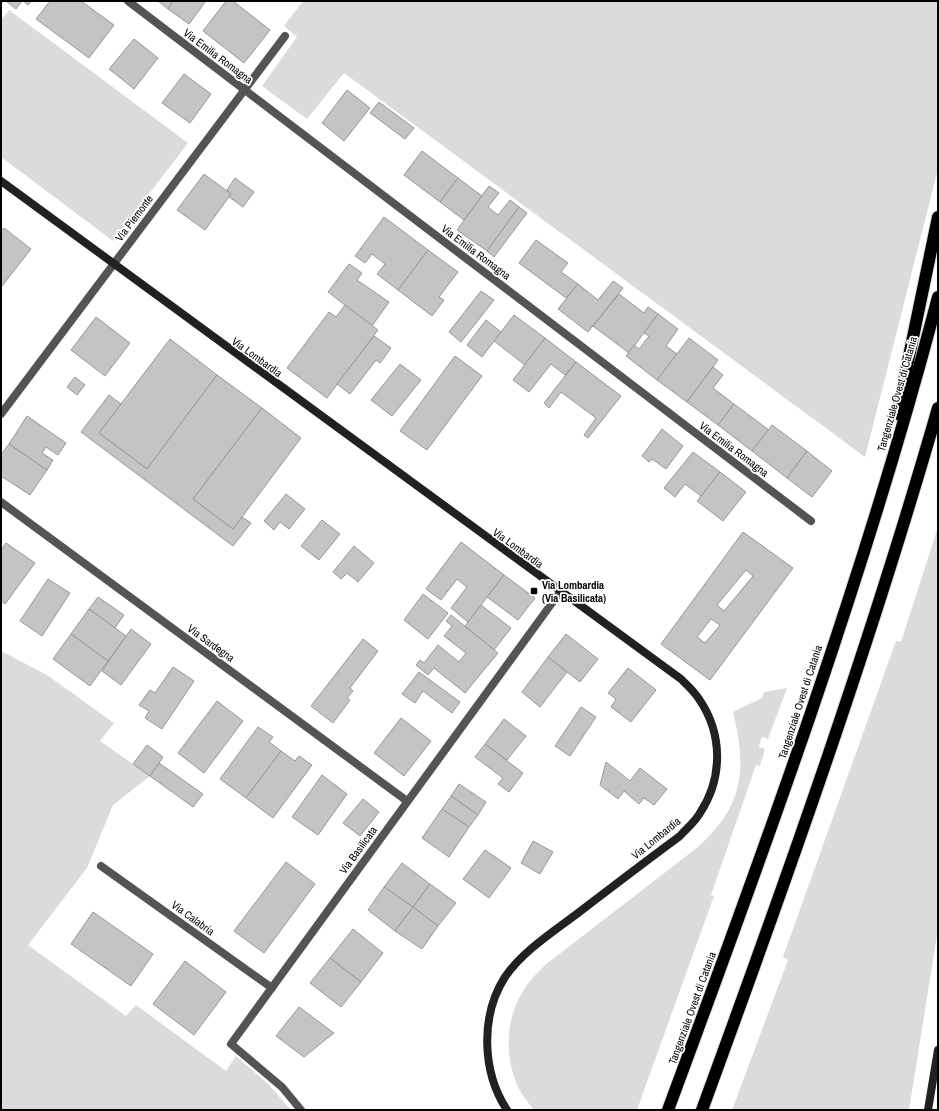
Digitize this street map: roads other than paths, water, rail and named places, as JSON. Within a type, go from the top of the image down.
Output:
[{"type":"highway","points":[[879,503],[938,217]]},
{"type":"highway","name":"Tangenziale Ovest di Catania","points":[[668,1110],[742,910],[810,714],[879,503],[938,297]]},
{"type":"highway","points":[[702,1110],[772,920],[908,511],[938,408]]},
{"type":"street","name":"Via Emilia Romagna","points":[[128,1],[811,521]]},
{"type":"street","name":"Via Piemonte","points":[[1,414],[285,36]]},
{"type":"street","name":"Via Lombardia","points":[[1,182],[681,679],[699,698],[707,712],[714,730],[718,749],[717,775],[710,797],[700,815],[680,836],[538,943],[505,978],[496,997],[490,1016],[487,1035],[488,1060],[493,1081],[507,1110]]},
{"type":"street","name":"Via Sardegna","points":[[1,502],[407,801]]},
{"type":"street","name":"Via Basilicata","points":[[301,1110],[282,1087],[231,1044],[560,592]]},
{"type":"street","name":"Via Calabria","points":[[101,866],[272,988]]},
{"type":"street","points":[[928,1110],[938,1050]]},
{"type":"place","name":"Via Lombardia (Via Basilicata)","points":[[534,591]]}]
